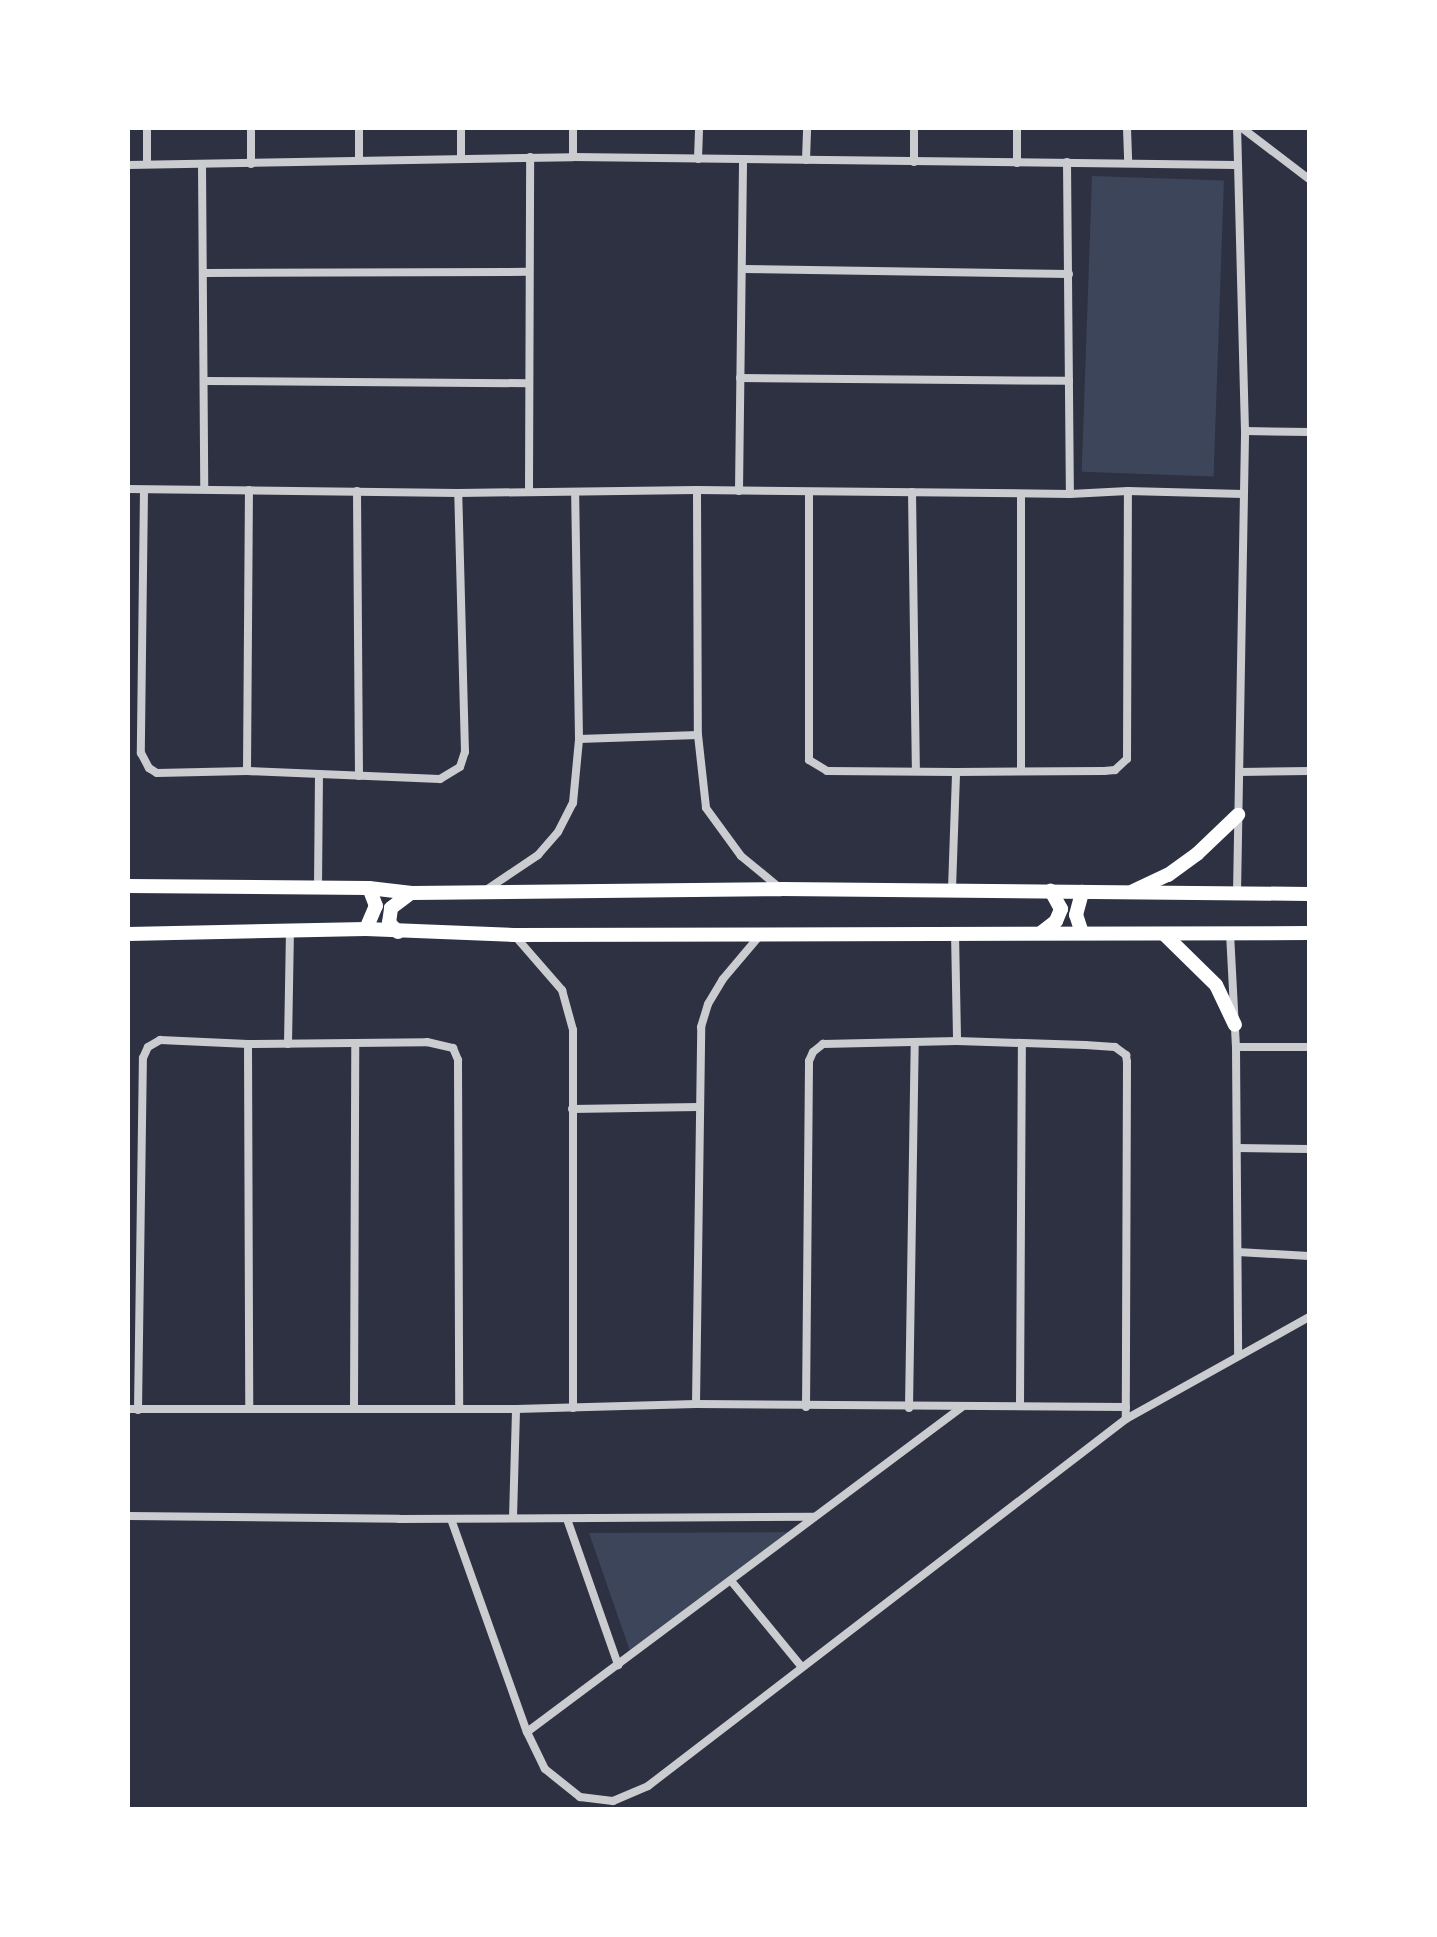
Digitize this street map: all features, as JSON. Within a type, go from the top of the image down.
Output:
[{"type":"main road","points":[[1128,893],[1168,875],[1197,854],[1238,815]]},
{"type":"main road","points":[[128,886],[369,888],[412,893],[486,890],[952,889],[1309,894]]},
{"type":"main road","points":[[366,929],[376,906],[369,888]]},
{"type":"main road","points":[[1042,932],[1060,914],[1060,905],[1051,891]]},
{"type":"main road","points":[[1082,892],[1076,909],[1082,933]]},
{"type":"main road","points":[[398,932],[389,923],[391,908],[412,893]]},
{"type":"main road","points":[[128,934],[290,933],[366,929],[514,935],[1309,933]]},
{"type":"main road","points":[[1165,935],[1216,985],[1235,1025]]},
{"type":"street","points":[[147,128],[147,164]]},
{"type":"street","points":[[251,128],[251,164]]},
{"type":"street","points":[[359,128],[359,159]]},
{"type":"street","points":[[461,128],[461,158]]},
{"type":"street","points":[[573,128],[573,157]]},
{"type":"street","points":[[698,159],[699,128]]},
{"type":"street","points":[[806,160],[807,128]]},
{"type":"street","points":[[914,128],[914,162]]},
{"type":"street","points":[[1017,128],[1017,163]]},
{"type":"street","points":[[1127,128],[1128,163]]},
{"type":"street","points":[[1237,894],[1245,431],[1236,165],[1239,128]]},
{"type":"street","points":[[1239,128],[1309,179]]},
{"type":"street","points":[[128,165],[530,157],[1236,165]]},
{"type":"street","points":[[529,492],[530,157]]},
{"type":"street","points":[[739,491],[743,161]]},
{"type":"street","points":[[1067,162],[1070,494]]},
{"type":"street","points":[[202,164],[204,489]]},
{"type":"street","points":[[743,269],[1069,274]]},
{"type":"street","points":[[204,273],[528,272]]},
{"type":"street","points":[[740,378],[1069,381]]},
{"type":"street","points":[[205,381],[529,383]]},
{"type":"street","points":[[1245,431],[1309,432]]},
{"type":"street","points":[[128,489],[458,493],[697,490],[1243,494]]},
{"type":"street","points":[[144,490],[143,760],[157,773],[247,771],[440,779],[454,772],[464,759],[458,493]]},
{"type":"street","points":[[247,771],[249,490]]},
{"type":"street","points":[[697,490],[698,735],[709,814],[749,865],[781,889]]},
{"type":"street","points":[[357,491],[359,776]]},
{"type":"street","points":[[809,493],[809,760],[827,771],[956,772],[1115,770],[1127,759],[1128,491]]},
{"type":"street","points":[[912,492],[916,771]]},
{"type":"street","points":[[486,890],[538,855],[565,820],[573,803],[579,739],[575,493]]},
{"type":"street","points":[[1021,494],[1021,771]]},
{"type":"street","points":[[579,739],[698,735]]},
{"type":"street","points":[[1240,772],[1309,771]]},
{"type":"street","points":[[952,889],[956,772]]},
{"type":"street","points":[[318,887],[319,775]]},
{"type":"street","points":[[288,1044],[290,933]]},
{"type":"street","points":[[955,933],[957,1041]]},
{"type":"street","points":[[1230,933],[1236,1047],[1238,1356]]},
{"type":"street","points":[[696,1404],[698,1107],[703,1015],[723,979],[761,934]]},
{"type":"street","points":[[514,935],[562,990],[568,1002],[573,1030],[573,1408]]},
{"type":"street","points":[[459,1408],[457,1055],[444,1044],[427,1042],[248,1044],[160,1040],[144,1053],[133,1409],[516,1409],[696,1404],[909,1408],[1020,1404],[1126,1407]]},
{"type":"street","points":[[806,1407],[810,1056],[823,1044],[957,1041],[1115,1047],[1126,1055],[1126,1419]]},
{"type":"street","points":[[909,1408],[915,1043]]},
{"type":"street","points":[[248,1044],[249,1407]]},
{"type":"street","points":[[354,1409],[355,1044]]},
{"type":"street","points":[[1020,1404],[1022,1044]]},
{"type":"street","points":[[1236,1047],[1309,1047]]},
{"type":"street","points":[[572,1109],[698,1107]]},
{"type":"street","points":[[1237,1148],[1309,1149]]},
{"type":"street","points":[[1238,1252],[1309,1256]]},
{"type":"street","points":[[451,1519],[527,1732],[545,1769],[580,1797],[613,1801],[648,1786],[1126,1419],[1309,1317]]},
{"type":"street","points":[[527,1732],[732,1582],[962,1407]]},
{"type":"street","points":[[513,1518],[516,1409]]},
{"type":"street","points":[[128,1516],[451,1519],[814,1517]]},
{"type":"street","points":[[567,1519],[618,1665]]},
{"type":"street","points":[[732,1582],[801,1666]]},
{"type":"shaded area","points":[[1092,176],[1224,181],[1214,476],[1082,472]]},
{"type":"shaded area","points":[[794,1532],[630,1651],[589,1533]]}]
